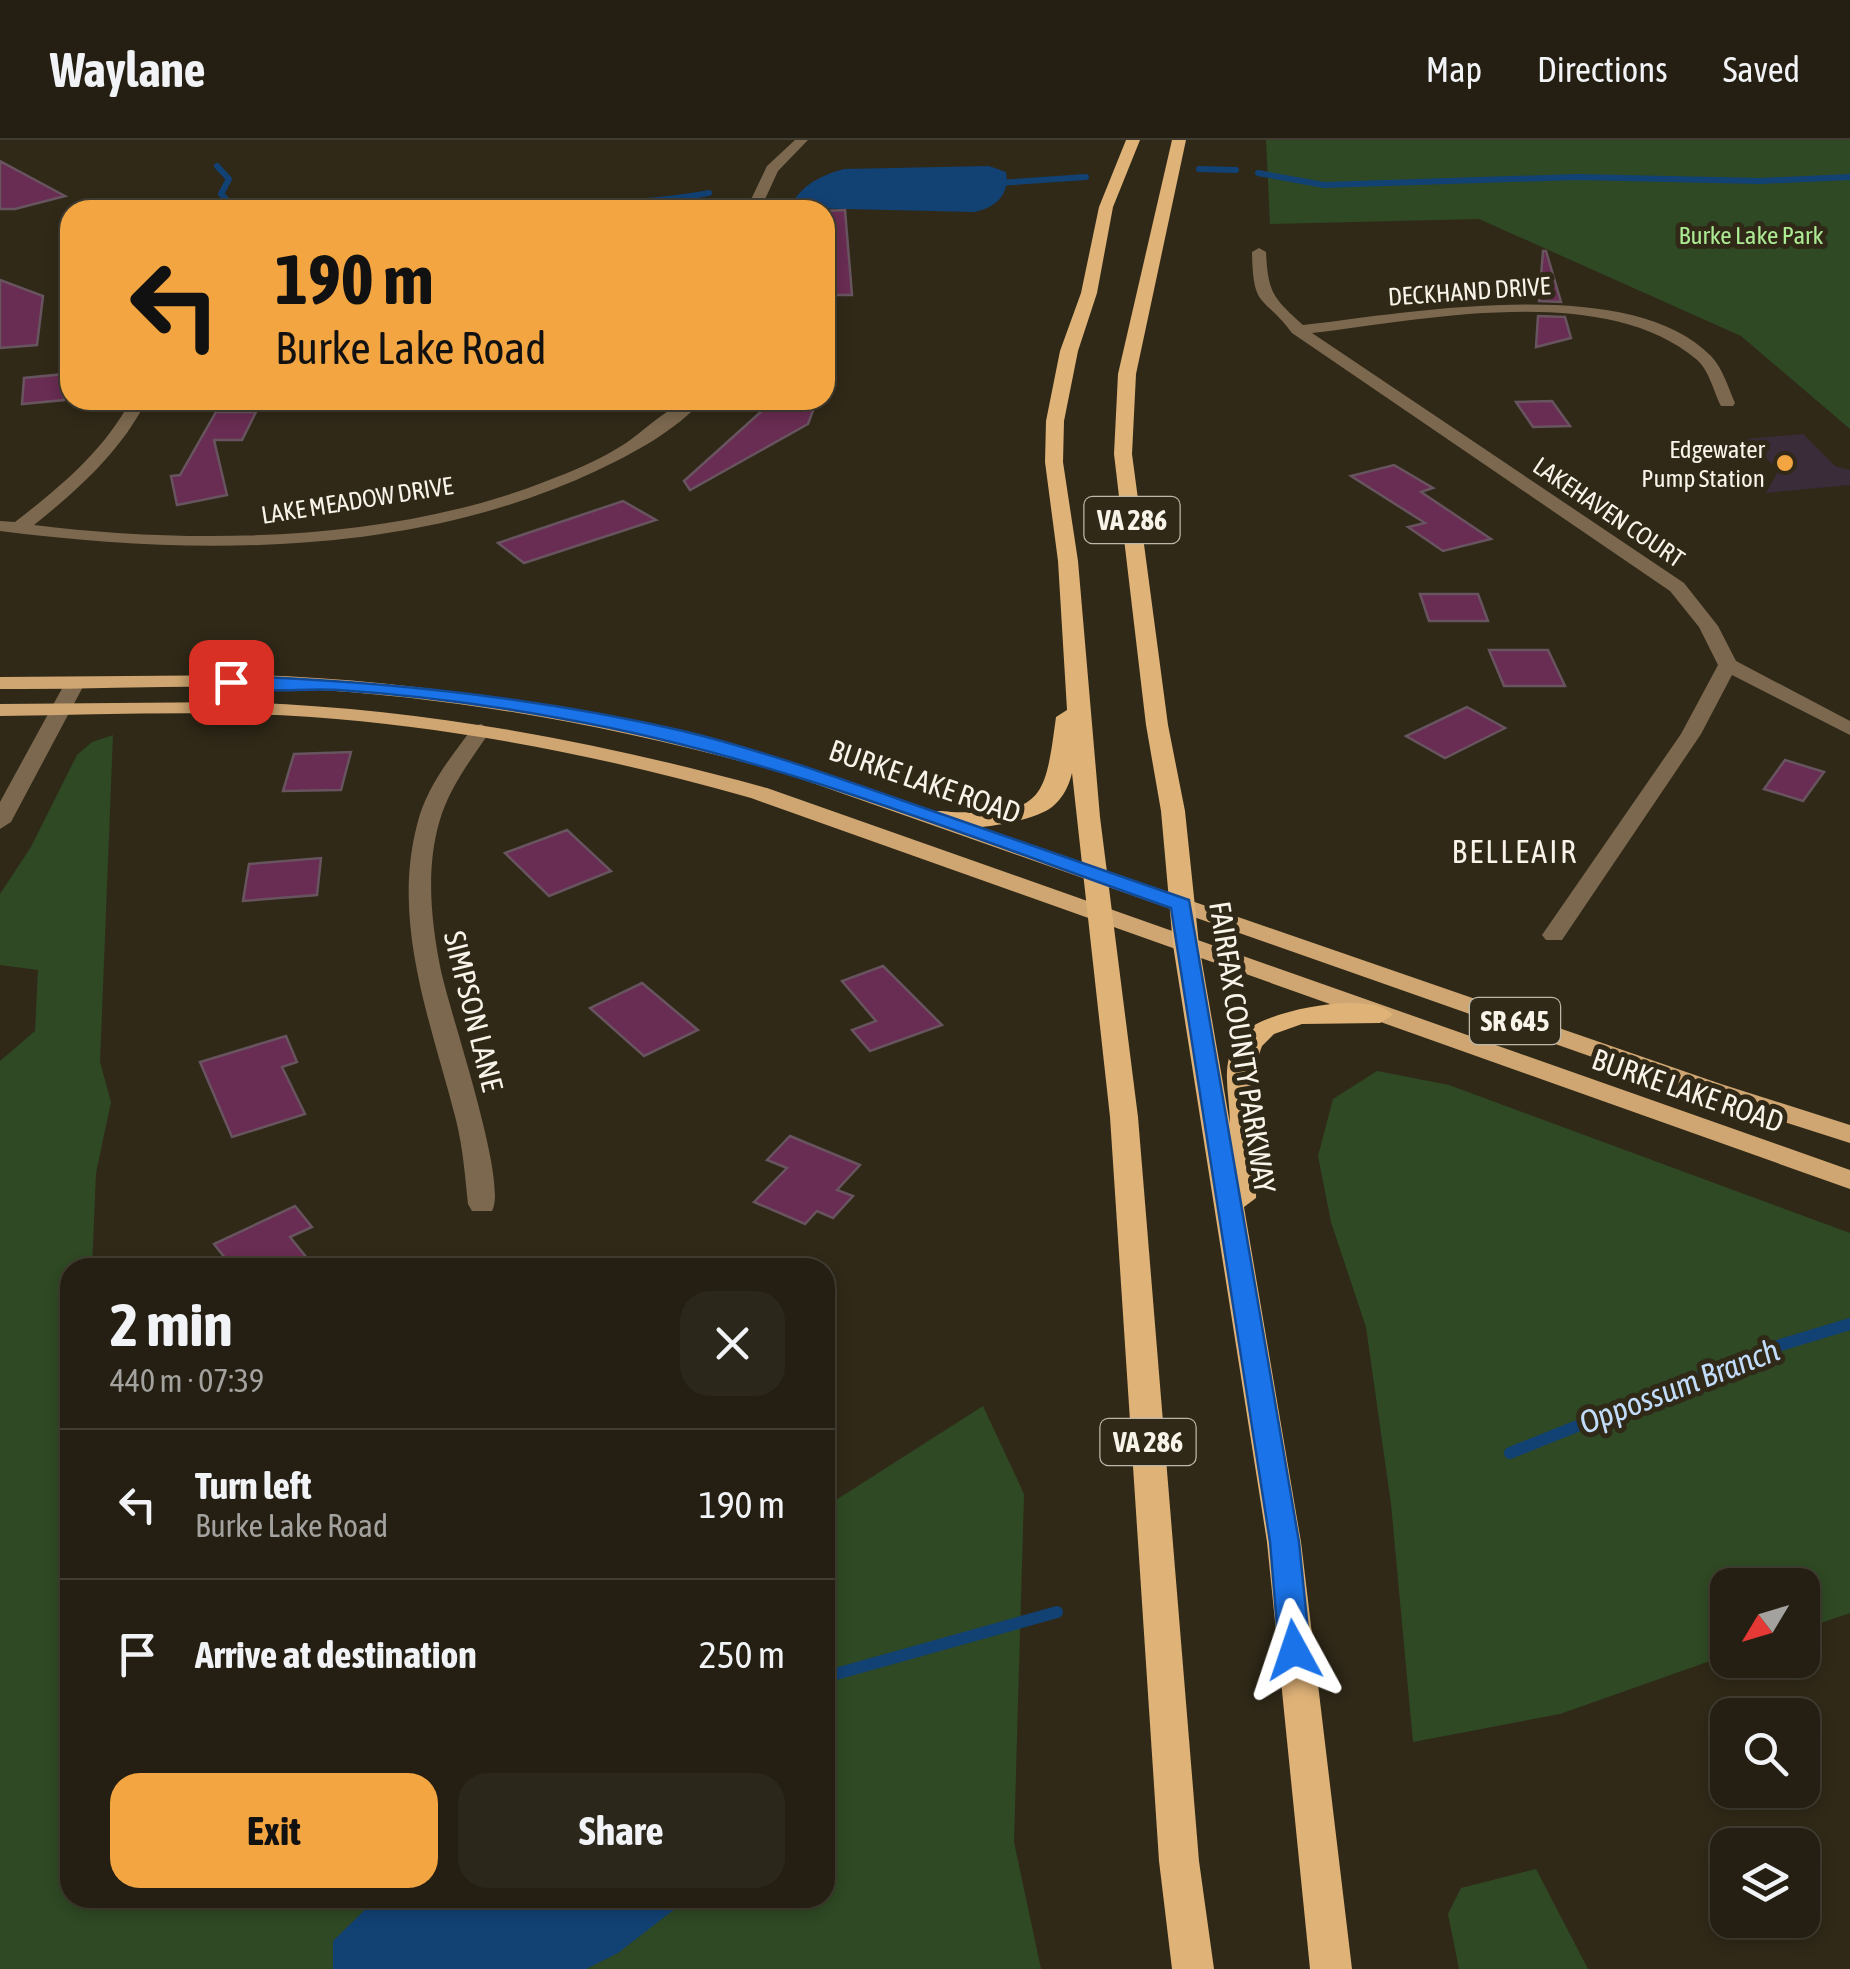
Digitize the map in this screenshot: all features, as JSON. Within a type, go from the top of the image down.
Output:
[{"type":"highway","name":"VA 286","points":[[1133,140],[1106,207],[1055,421],[1054,462],[1068,561],[1074,671],[1124,1117],[1179,1861],[1193,1969]]},
{"type":"highway","name":"FAIRFAX COUNTY PARKWAY","points":[[1179,140],[1127,374],[1123,454],[1157,725],[1173,811],[1186,945],[1284,1542],[1330,1969]]},
{"type":"highway","points":[[935,818],[980,821],[1011,815],[1039,804],[1054,789],[1074,671]]},
{"type":"highway","points":[[1239,1250],[1244,1109],[1240,1062],[1247,1047],[1282,1021],[1314,1012],[1380,1015]]},
{"type":"main road","name":"BURKE LAKE ROAD","points":[[0,683],[338,685],[562,712],[683,737],[794,770],[1694,1084],[1850,1134]]},
{"type":"main road","name":"BURKE LAKE ROAD","points":[[0,710],[220,707],[310,711],[534,736],[646,761],[758,793],[1850,1180]]},
{"type":"street","points":[[757,200],[772,169],[802,140]]},
{"type":"street","name":"LAKEHAVEN COURT","points":[[1258,252],[1266,300],[1297,330],[1360,378],[1678,588],[1708,626],[1728,666]]},
{"type":"street","name":"DECKHAND DRIVE","points":[[1297,330],[1509,308],[1591,313],[1647,327],[1689,346],[1710,364],[1727,403]]},
{"type":"street","points":[[9,527],[98,460],[134,410]]},
{"type":"street","name":"LAKE MEADOW DRIVE","points":[[9,527],[141,541],[216,542],[313,536],[394,524],[514,496],[581,471],[639,442],[682,410]]},
{"type":"street","points":[[1554,935],[1691,734],[1728,666],[1850,729]]},
{"type":"street","points":[[0,822],[75,684]]},
{"type":"street","name":"SIMPSON LANE","points":[[481,730],[441,785],[418,862],[419,931],[470,1126],[482,1204]]},
{"type":"shaded area","points":[[1803,434],[1835,466],[1850,470],[1850,485],[1766,493],[1779,470],[1745,439]]},
{"type":"green space","name":"Burke Lake Park","points":[[1266,140],[1850,140],[1850,429],[1741,336],[1479,219],[1270,224]]},
{"type":"green space","points":[[113,735],[100,1062],[111,1102],[96,1173],[92,1258],[60,1258],[60,1908],[835,1908],[835,1501],[983,1406],[1024,1494],[1014,1842],[1041,1969],[0,1969],[0,1061],[35,1031],[38,970],[0,965],[0,894],[31,847],[77,755],[92,742]]},
{"type":"green space","points":[[1377,1071],[1449,1085],[1850,1233],[1850,1613],[1820,1623],[1820,1568],[1710,1568],[1710,1661],[1560,1714],[1413,1742],[1391,1504],[1366,1327],[1331,1222],[1318,1156],[1333,1099]]},
{"type":"green space","points":[[1536,1869],[1588,1969],[1459,1969],[1448,1914],[1461,1888]]},
{"type":"water","points":[[989,166],[1006,172],[1007,180],[995,203],[975,212],[835,209],[835,200],[794,200],[816,180],[844,169]]},
{"type":"water","points":[[367,1908],[676,1908],[618,1953],[586,1969],[333,1969],[333,1941]]},
{"type":"building","points":[[0,161],[65,196],[0,209]]},
{"type":"building","points":[[835,210],[845,210],[852,295],[835,295]]},
{"type":"building","points":[[1546,251],[1561,302],[1539,301]]},
{"type":"building","points":[[0,280],[43,296],[37,345],[0,348]]},
{"type":"building","points":[[1538,316],[1565,317],[1571,338],[1536,347]]},
{"type":"building","points":[[60,374],[60,400],[22,404],[24,378]]},
{"type":"building","points":[[1552,401],[1570,426],[1533,427],[1516,402]]},
{"type":"building","points":[[763,410],[813,410],[808,424],[690,490],[684,481]]},
{"type":"building","points":[[216,412],[256,412],[242,440],[214,440],[227,495],[177,505],[171,476],[180,475]]},
{"type":"building","points":[[1394,465],[1433,488],[1421,492],[1491,539],[1443,551],[1408,527],[1425,523],[1351,476]]},
{"type":"building","points":[[623,501],[656,520],[524,563],[498,543]]},
{"type":"building","points":[[1420,594],[1478,594],[1488,621],[1429,621]]},
{"type":"building","points":[[1489,650],[1548,650],[1565,686],[1504,686]]},
{"type":"building","points":[[1467,707],[1505,728],[1445,758],[1406,736]]},
{"type":"building","points":[[351,752],[341,790],[283,791],[294,754]]},
{"type":"building","points":[[1785,760],[1824,772],[1803,801],[1764,789]]},
{"type":"building","points":[[567,830],[611,871],[549,896],[505,853]]},
{"type":"building","points":[[321,858],[317,895],[243,901],[249,864]]},
{"type":"building","points":[[883,966],[942,1025],[870,1051],[852,1030],[876,1021],[842,981]]},
{"type":"building","points":[[642,983],[698,1030],[644,1056],[590,1008]]},
{"type":"building","points":[[286,1036],[297,1062],[282,1067],[305,1114],[232,1137],[200,1062]]},
{"type":"building","points":[[790,1136],[860,1165],[837,1190],[853,1196],[833,1218],[817,1211],[805,1224],[754,1202],[787,1168],[767,1160]]},
{"type":"building","points":[[295,1206],[312,1227],[290,1237],[307,1258],[225,1258],[214,1244]]},
{"type":"waterway","points":[[217,166],[229,179],[221,194],[227,200]]},
{"type":"waterway","points":[[1199,169],[1236,170]]},
{"type":"waterway","points":[[1258,173],[1324,185],[1577,177],[1760,181],[1850,177]]},
{"type":"waterway","points":[[998,183],[1086,177]]},
{"type":"waterway","points":[[658,200],[709,193]]},
{"type":"waterway","name":"Oppossum Branch","points":[[1510,1453],[1774,1347],[1850,1324]]},
{"type":"waterway","name":"Oppossum Branch","points":[[835,1674],[1057,1612]]},
{"type":"place","name":"Edgewater Pump Station","points":[[1785,463]]},
{"type":"district","name":"BELLEAIR","points":[[1515,851]]},
{"type":"route","points":[[231,682],[338,685],[427,694],[562,712],[683,737],[794,770],[1182,904],[1198,1026],[1239,1250],[1284,1542],[1294,1650]]}]
